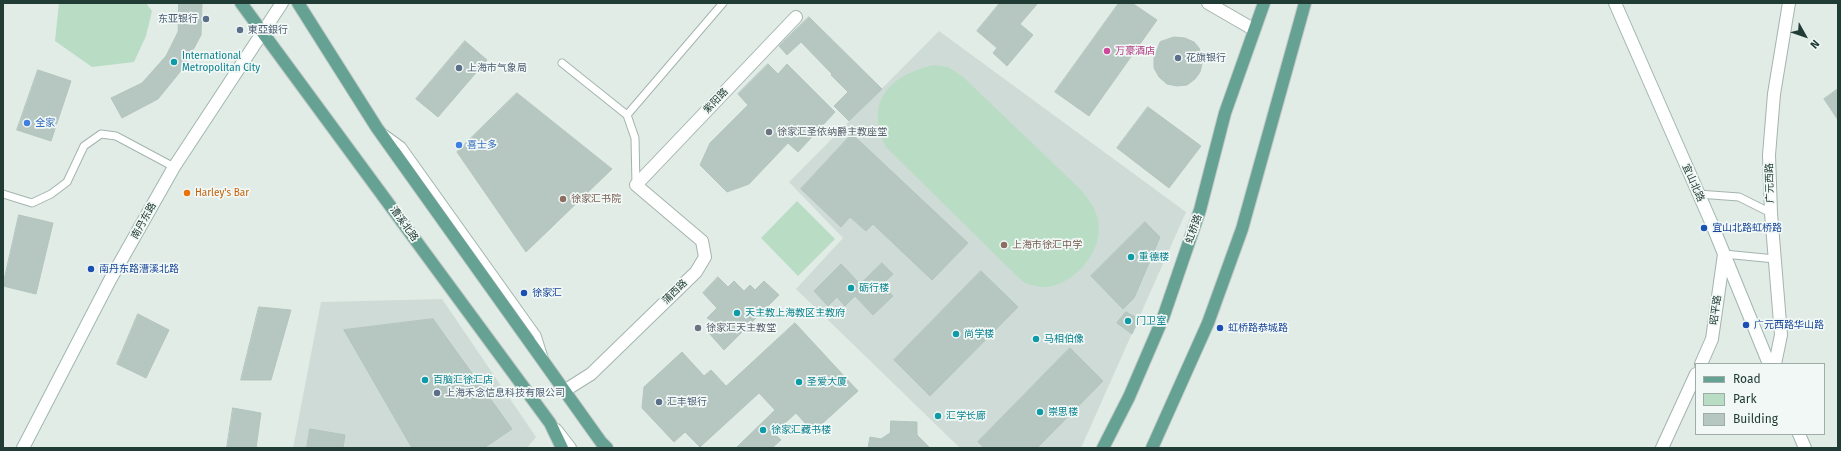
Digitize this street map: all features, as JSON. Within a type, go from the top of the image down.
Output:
[{"type":"main road","name":"漕溪北路","points":[[241,3],[550,423],[562,448]]},
{"type":"main road","points":[[298,3],[377,128],[604,446]]},
{"type":"main road","name":"虹桥路","points":[[1103,448],[1129,397],[1163,318],[1200,210],[1225,113],[1264,3]]},
{"type":"main road","points":[[1152,448],[1208,323],[1242,229],[1305,3]]},
{"type":"street","name":"南丹东路","points":[[23,448],[110,280],[174,167],[262,31],[282,3]]},
{"type":"street","points":[[1208,3],[1254,29]]},
{"type":"street","name":"宜山北路","points":[[1614,3],[1724,254],[1769,363]]},
{"type":"street","name":"广元西路","points":[[1776,363],[1781,335],[1771,212],[1770,155],[1774,94],[1788,3]]},
{"type":"street","name":"紫阳路","points":[[636,185],[796,17]]},
{"type":"street","name":"蒲西路","points":[[564,391],[591,374],[696,272],[705,257],[702,241],[636,185]]},
{"type":"street","name":"昭平路","points":[[1701,363],[1712,339],[1724,254]]},
{"type":"street","points":[[1662,448],[1695,376]]},
{"type":"street","points":[[550,423],[570,448]]},
{"type":"street","points":[[1799,435],[1805,448]]},
{"type":"lane","points":[[627,115],[723,3]]},
{"type":"lane","points":[[562,63],[627,115],[635,138],[636,185]]},
{"type":"lane","points":[[3,194],[32,203],[52,194],[67,182],[84,146],[101,134],[116,136],[174,167]]},
{"type":"lane","points":[[1698,194],[1739,197],[1771,212]]},
{"type":"lane","points":[[1724,254],[1774,259]]},
{"type":"shaded area","name":"上海市徐汇中学","points":[[939,31],[1186,212],[1081,448],[960,448],[796,289],[843,238],[789,182]]},
{"type":"shaded area","points":[[442,299],[536,437],[527,448],[293,448],[321,302]]},
{"type":"green space","points":[[59,3],[146,3],[152,11],[146,36],[134,62],[92,67],[55,41]]},
{"type":"green space","points":[[934,65],[948,67],[962,76],[1087,197],[1095,211],[1099,227],[1098,237],[1090,257],[1075,274],[1066,281],[1056,285],[1040,287],[1022,281],[886,147],[880,131],[878,117],[880,104],[885,93],[893,83],[904,76]]},
{"type":"green space","points":[[797,201],[835,239],[798,276],[761,238]]},
{"type":"building","name":"International Metropolitan City","points":[[179,3],[202,3],[201,35],[184,67],[158,99],[122,118],[111,98],[142,83],[166,56],[178,32]]},
{"type":"building","points":[[1000,3],[1038,3],[1020,24],[1033,35],[1007,66],[993,53],[997,48],[977,31]]},
{"type":"building","points":[[1119,3],[1132,3],[1157,20],[1089,116],[1055,92]]},
{"type":"building","points":[[809,17],[882,89],[849,121],[834,106],[848,92],[831,75],[832,74],[801,42],[787,55],[779,46]]},
{"type":"building","points":[[1174,37],[1185,38],[1194,42],[1199,48],[1202,56],[1200,72],[1195,79],[1187,85],[1177,86],[1167,84],[1159,77],[1154,68],[1154,58],[1160,42]]},
{"type":"building","points":[[465,41],[487,60],[438,117],[416,99]]},
{"type":"building","name":"徐家汇圣依纳爵主教座堂","points":[[768,64],[778,74],[787,64],[835,112],[798,152],[788,143],[749,184],[727,192],[700,165],[710,143],[748,105],[738,94]]},
{"type":"building","points":[[38,70],[71,81],[51,141],[17,130]]},
{"type":"building","points":[[1838,89],[1838,120],[1824,99]]},
{"type":"building","points":[[517,93],[612,169],[526,252],[457,152]]},
{"type":"building","points":[[1148,107],[1201,146],[1169,188],[1117,148]]},
{"type":"building","points":[[852,134],[968,243],[932,280],[873,224],[866,231],[850,217],[841,227],[801,189]]},
{"type":"building","points":[[19,215],[53,223],[36,294],[3,286]]},
{"type":"building","name":"重德楼","points":[[1145,222],[1160,237],[1134,298],[1123,309],[1091,276]]},
{"type":"building","name":"砺行楼","points":[[882,263],[893,274],[882,285],[893,296],[873,315],[855,296],[845,306],[837,297],[828,306],[814,291],[841,264],[860,284]]},
{"type":"building","name":"尚学楼","points":[[981,271],[1018,307],[930,396],[894,360]]},
{"type":"building","name":"天主教上海教区主教府","points":[[718,277],[728,287],[734,281],[744,291],[750,285],[755,290],[764,281],[779,295],[724,350],[708,332],[718,324],[707,318],[717,308],[703,293]]},
{"type":"building","points":[[259,307],[291,310],[271,380],[241,380]]},
{"type":"building","name":"门卫室","points":[[1126,312],[1139,319],[1132,334],[1117,323]]},
{"type":"building","points":[[138,314],[169,330],[146,378],[117,364]]},
{"type":"building","name":"百脑汇徐汇店","points":[[433,319],[512,429],[484,448],[412,448],[344,330]]},
{"type":"building","points":[[795,323],[858,391],[813,432],[796,413],[774,433],[781,440],[772,448],[736,448],[775,410],[759,393],[700,447],[685,432],[674,442],[642,408],[644,387],[682,352],[704,376],[711,370],[726,386]]},
{"type":"building","name":"崇思楼","points":[[1070,348],[1103,381],[1037,448],[984,448],[978,442]]},
{"type":"building","points":[[233,408],[261,413],[256,448],[227,448]]},
{"type":"building","points":[[891,421],[917,422],[917,435],[930,448],[868,448],[870,437],[881,439],[890,433]]},
{"type":"building","points":[[310,429],[345,435],[343,448],[307,448]]},
{"type":"place","name":"东亚银行","points":[[206,19]]},
{"type":"place","name":"東亞銀行","points":[[240,30]]},
{"type":"place","name":"万豪酒店","points":[[1107,51]]},
{"type":"place","name":"花旗银行","points":[[1178,58]]},
{"type":"place","name":"International Metropolitan City","points":[[174,62]]},
{"type":"place","name":"上海市气象局","points":[[459,68]]},
{"type":"place","name":"全家","points":[[27,123]]},
{"type":"place","name":"徐家汇圣依纳爵主教座堂","points":[[769,132]]},
{"type":"place","name":"喜士多","points":[[459,145]]},
{"type":"place","name":"Harley's Bar","points":[[187,193]]},
{"type":"place","name":"徐家汇书院","points":[[563,199]]},
{"type":"place","name":"宜山北路虹桥路","points":[[1704,228]]},
{"type":"place","name":"上海市徐汇中学","points":[[1004,245]]},
{"type":"place","name":"重德楼","points":[[1131,257]]},
{"type":"place","name":"南丹东路漕溪北路","points":[[91,269]]},
{"type":"place","name":"砺行楼","points":[[851,288]]},
{"type":"place","name":"徐家汇","points":[[524,293]]},
{"type":"place","name":"天主教上海教区主教府","points":[[737,313]]},
{"type":"place","name":"门卫室","points":[[1128,321]]},
{"type":"place","name":"广元西路华山路","points":[[1746,325]]},
{"type":"place","name":"徐家汇天主教堂","points":[[698,328]]},
{"type":"place","name":"虹桥路恭城路","points":[[1220,328]]},
{"type":"place","name":"尚学楼","points":[[956,334]]},
{"type":"place","name":"马相伯像","points":[[1036,339]]},
{"type":"place","name":"百脑汇徐汇店","points":[[425,380]]},
{"type":"place","name":"圣爱大厦","points":[[799,382]]},
{"type":"place","name":"上海禾念信息科技有限公司","points":[[437,393]]},
{"type":"place","name":"汇丰银行","points":[[659,402]]},
{"type":"place","name":"崇思楼","points":[[1040,412]]},
{"type":"place","name":"汇学长廊","points":[[938,416]]},
{"type":"place","name":"徐家汇藏书楼","points":[[763,430]]}]
